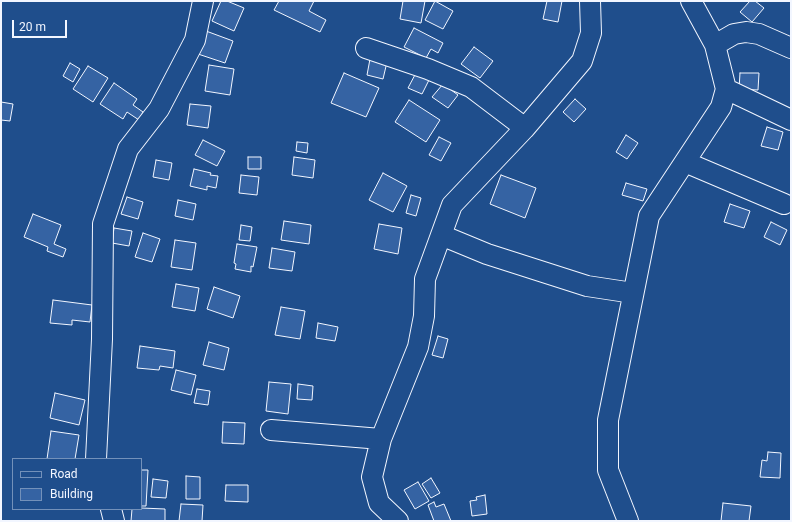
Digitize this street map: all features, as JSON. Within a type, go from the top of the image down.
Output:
[{"type":"street","points":[[96,458],[102,339],[103,224],[128,149],[159,109],[195,40],[203,1]]},
{"type":"street","points":[[398,521],[379,504],[372,477],[381,439],[418,347],[424,316],[425,279],[452,205],[525,128],[582,62],[591,33],[590,1]]},
{"type":"street","points":[[628,521],[608,470],[608,420],[649,216],[721,107],[726,89],[715,45],[691,1]]},
{"type":"street","points":[[715,45],[734,34],[746,32],[759,34],[791,48]]},
{"type":"street","points":[[366,48],[428,69],[471,87],[525,128]]},
{"type":"street","points":[[726,89],[791,120]]},
{"type":"street","points":[[685,162],[784,204]]},
{"type":"street","points":[[441,235],[487,254],[587,286],[633,293]]},
{"type":"street","points":[[272,430],[381,439]]},
{"type":"street","points":[[111,510],[114,521]]},
{"type":"building","points":[[221,1],[227,1],[244,8],[234,31],[212,21]]},
{"type":"building","points":[[279,1],[314,1],[309,11],[326,20],[320,32],[274,10]]},
{"type":"building","points":[[403,1],[425,1],[421,23],[400,19]]},
{"type":"building","points":[[435,1],[453,11],[443,29],[425,20]]},
{"type":"building","points":[[547,1],[562,1],[558,22],[543,19]]},
{"type":"building","points":[[750,1],[755,1],[764,8],[752,22],[740,12]]},
{"type":"building","points":[[414,28],[443,43],[438,53],[431,49],[426,58],[404,47]]},
{"type":"building","points":[[206,31],[233,41],[225,63],[198,54]]},
{"type":"building","points":[[474,47],[493,61],[480,78],[461,64]]},
{"type":"building","points":[[370,59],[387,62],[383,79],[367,75]]},
{"type":"building","points":[[70,63],[80,69],[73,82],[63,76]]},
{"type":"building","points":[[209,65],[234,69],[230,95],[205,91]]},
{"type":"building","points":[[88,66],[108,78],[93,102],[73,89]]},
{"type":"building","points":[[417,71],[430,78],[422,94],[408,88]]},
{"type":"building","points":[[344,73],[379,88],[366,117],[331,103]]},
{"type":"building","points":[[740,73],[759,73],[758,90],[739,89]]},
{"type":"building","points":[[114,83],[137,99],[133,105],[143,112],[139,120],[127,112],[123,119],[100,104]]},
{"type":"building","points":[[443,84],[458,95],[448,108],[432,97]]},
{"type":"building","points":[[575,99],[586,109],[574,122],[563,112]]},
{"type":"building","points":[[409,100],[440,120],[426,142],[395,122]]},
{"type":"building","points":[[1,102],[13,104],[10,121],[1,120]]},
{"type":"building","points":[[190,104],[211,106],[208,128],[187,125]]},
{"type":"building","points":[[767,127],[783,132],[778,150],[761,146]]},
{"type":"building","points":[[626,135],[638,143],[627,159],[616,152]]},
{"type":"building","points":[[439,137],[451,143],[441,161],[429,155]]},
{"type":"building","points":[[203,140],[225,151],[217,166],[195,155]]},
{"type":"building","points":[[297,142],[308,143],[307,153],[296,151]]},
{"type":"building","points":[[248,157],[261,157],[261,169],[248,169]]},
{"type":"building","points":[[294,157],[315,160],[313,178],[292,175]]},
{"type":"building","points":[[156,160],[172,163],[169,180],[153,177]]},
{"type":"building","points":[[194,169],[211,173],[210,175],[218,176],[216,188],[207,186],[207,190],[190,186]]},
{"type":"building","points":[[383,173],[407,186],[393,212],[369,200]]},
{"type":"building","points":[[241,175],[259,177],[257,195],[239,193]]},
{"type":"building","points":[[501,175],[536,188],[525,218],[490,204]]},
{"type":"building","points":[[626,183],[647,189],[643,201],[622,195]]},
{"type":"building","points":[[411,195],[421,198],[416,216],[406,213]]},
{"type":"building","points":[[127,197],[143,202],[138,219],[121,214]]},
{"type":"building","points":[[178,200],[196,204],[193,220],[175,216]]},
{"type":"building","points":[[730,204],[750,211],[744,228],[724,222]]},
{"type":"building","points":[[33,214],[61,225],[54,244],[66,249],[63,257],[47,251],[48,247],[24,237]]},
{"type":"building","points":[[284,221],[311,225],[309,244],[281,240]]},
{"type":"building","points":[[771,222],[787,230],[780,245],[764,237]]},
{"type":"building","points":[[379,224],[402,228],[398,254],[374,249]]},
{"type":"building","points":[[241,225],[252,227],[250,241],[239,240]]},
{"type":"building","points":[[114,228],[132,231],[129,246],[112,243]]},
{"type":"building","points":[[143,233],[160,239],[152,262],[135,257]]},
{"type":"building","points":[[175,240],[196,243],[192,270],[171,267]]},
{"type":"building","points":[[237,244],[257,247],[253,267],[251,266],[251,272],[235,269],[236,264],[234,263]]},
{"type":"building","points":[[272,248],[295,252],[292,271],[269,268]]},
{"type":"building","points":[[176,284],[199,288],[195,311],[172,307]]},
{"type":"building","points":[[214,287],[240,296],[233,318],[207,309]]},
{"type":"building","points":[[53,300],[92,305],[90,322],[72,320],[72,325],[50,323]]},
{"type":"building","points":[[281,307],[305,311],[300,339],[275,335]]},
{"type":"building","points":[[318,323],[338,327],[335,341],[316,338]]},
{"type":"building","points":[[438,336],[448,339],[443,358],[432,355]]},
{"type":"building","points":[[209,342],[229,348],[224,370],[203,365]]},
{"type":"building","points":[[140,346],[175,351],[173,368],[160,366],[159,370],[137,368]]},
{"type":"building","points":[[176,370],[196,375],[191,395],[171,390]]},
{"type":"building","points":[[269,382],[291,384],[288,414],[266,411]]},
{"type":"building","points":[[298,384],[313,386],[312,400],[297,399]]},
{"type":"building","points":[[197,389],[210,391],[208,405],[194,403]]},
{"type":"building","points":[[55,393],[85,400],[79,425],[50,418]]},
{"type":"building","points":[[223,422],[245,423],[244,444],[222,443]]},
{"type":"building","points":[[51,431],[79,435],[75,458],[47,458]]},
{"type":"building","points":[[768,452],[781,453],[780,478],[760,477],[762,460],[767,461]]},
{"type":"building","points":[[142,470],[148,470],[146,506],[142,506]]},
{"type":"building","points":[[186,476],[200,477],[200,499],[186,499]]},
{"type":"building","points":[[431,478],[440,493],[431,498],[422,484]]},
{"type":"building","points":[[153,479],[168,481],[166,498],[151,497]]},
{"type":"building","points":[[418,482],[429,501],[415,509],[404,490]]},
{"type":"building","points":[[226,485],[248,485],[248,502],[225,501]]},
{"type":"building","points":[[485,495],[487,514],[472,516],[470,501],[477,500],[476,497]]},
{"type":"building","points":[[434,502],[436,507],[444,504],[451,521],[434,521],[428,505]]},
{"type":"building","points":[[723,503],[751,506],[749,521],[721,521]]},
{"type":"building","points":[[181,504],[203,505],[202,521],[179,521]]},
{"type":"building","points":[[142,508],[165,509],[165,521],[131,521],[132,510],[142,510]]}]
